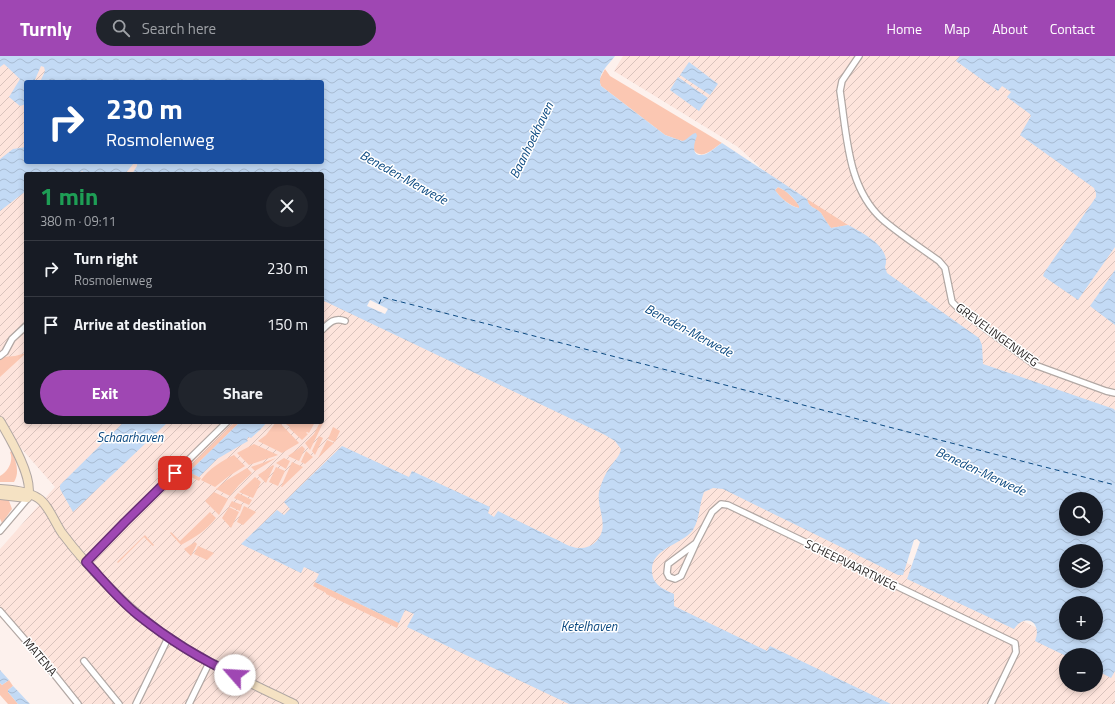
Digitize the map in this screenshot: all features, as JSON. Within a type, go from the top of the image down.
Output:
[{"type":"street","name":"GREVELINGENWEG","points":[[859,56],[842,81],[840,91],[854,176],[869,204],[882,219],[939,261],[945,268],[952,302],[959,309],[1035,365],[1115,393]]},
{"type":"street","points":[[324,328],[333,320],[340,319],[345,321]]},
{"type":"street","points":[[0,356],[6,352],[12,339],[24,328]]},
{"type":"street","points":[[0,421],[20,457],[29,485],[28,496],[0,531]]},
{"type":"street","points":[[86,562],[225,424]]},
{"type":"street","points":[[0,490],[18,491],[28,496],[48,511],[62,532],[111,590],[137,615],[168,638],[209,662],[294,704]]},
{"type":"street","points":[[0,495],[28,496]]},
{"type":"street","name":"SCHEEPVAARTWEG","points":[[696,543],[668,564],[667,573],[669,577],[676,579],[681,576],[712,512],[721,504],[728,505],[1015,643],[1016,652],[991,704]]},
{"type":"street","name":"MATENA","points":[[0,611],[78,704]]},
{"type":"street","points":[[136,704],[168,638]]},
{"type":"street","points":[[84,661],[119,704]]},
{"type":"street","points":[[189,704],[209,662]]},
{"type":"shaded area","points":[[0,56],[25,56],[44,63],[65,80],[24,80],[24,164],[170,164],[180,172],[24,172],[24,424],[324,424],[324,288],[751,485],[1049,634],[1060,648],[1059,648],[1059,692],[1103,692],[1103,662],[1115,668],[1115,704],[73,704],[0,606],[0,549],[55,487],[13,439],[0,416]]},
{"type":"shaded area","points":[[623,56],[1115,56],[1115,426],[979,367],[738,147],[614,71]]},
{"type":"shaded area","points":[[605,69],[610,76],[722,143],[708,153],[700,154],[696,153],[693,149],[694,141],[682,141],[665,135],[601,86],[599,80]]},
{"type":"shaded area","points":[[778,187],[790,195],[800,207],[799,208],[789,204],[782,199],[775,190]]},
{"type":"shaded area","points":[[807,199],[848,225],[831,228],[821,213],[811,206]]},
{"type":"shaded area","points":[[24,354],[0,377],[0,359],[3,357]]},
{"type":"shaded area","points":[[229,424],[231,424],[183,471],[183,468]]},
{"type":"shaded area","points":[[233,424],[238,424],[189,472],[201,478],[199,481],[183,473]]},
{"type":"shaded area","points":[[274,424],[281,424],[299,443],[282,453],[258,441],[266,435]]},
{"type":"shaded area","points":[[286,424],[314,424],[309,433],[306,433],[308,434],[302,440],[289,428],[290,427]]},
{"type":"shaded area","points":[[319,424],[323,424],[310,450],[305,443],[314,434]]},
{"type":"shaded area","points":[[333,427],[340,431],[335,442],[328,439]]},
{"type":"shaded area","points":[[319,436],[323,438],[315,455],[312,451]]},
{"type":"shaded area","points":[[327,440],[334,443],[318,458]]},
{"type":"shaded area","points":[[254,444],[278,455],[249,465],[237,453]]},
{"type":"shaded area","points":[[302,446],[305,449],[299,461],[288,456]]},
{"type":"shaded area","points":[[12,451],[17,467],[16,478],[14,482],[0,482],[0,476],[6,472],[10,466],[10,452]]},
{"type":"shaded area","points":[[306,451],[313,457],[305,464],[301,462]]},
{"type":"shaded area","points":[[234,455],[245,466],[215,487],[201,480],[208,472],[224,460]]},
{"type":"shaded area","points":[[276,458],[255,471],[251,467]]},
{"type":"shaded area","points":[[284,458],[290,461],[286,469],[276,463]]},
{"type":"shaded area","points":[[292,462],[303,467],[281,487]]},
{"type":"shaded area","points":[[273,465],[274,466],[266,483],[258,475]]},
{"type":"shaded area","points":[[276,467],[285,471],[278,486],[269,482]]},
{"type":"shaded area","points":[[247,468],[252,473],[230,496],[216,489],[227,480]]},
{"type":"shaded area","points":[[255,477],[261,482],[253,498],[239,492]]},
{"type":"shaded area","points":[[214,492],[228,499],[219,515],[205,501]]},
{"type":"shaded area","points":[[238,493],[252,500],[249,505],[234,498]]},
{"type":"shaded area","points":[[0,498],[8,498],[12,509],[2,523],[0,519]]},
{"type":"shaded area","points":[[232,501],[242,505],[240,511],[229,506]]},
{"type":"shaded area","points":[[244,506],[256,512],[243,525],[237,522]]},
{"type":"shaded area","points":[[229,507],[239,512],[231,528],[222,518]]},
{"type":"shaded area","points":[[210,512],[216,518],[209,526],[191,540],[181,545],[170,533],[171,532],[180,541]]},
{"type":"shaded area","points":[[145,535],[154,545],[153,546],[144,537],[118,563],[117,562]]},
{"type":"shaded area","points":[[195,542],[197,544],[191,556],[184,549]]},
{"type":"shaded area","points":[[198,546],[214,553],[207,560],[194,554]]},
{"type":"shaded area","points":[[315,582],[399,623],[397,628],[326,594],[313,586]]},
{"type":"shaded area","points":[[9,680],[13,686],[8,690],[8,692],[18,704],[8,704],[0,695],[0,683],[2,685]]},
{"type":"water","points":[[0,56],[615,56],[600,78],[601,86],[665,135],[682,141],[696,133],[697,136],[694,150],[698,155],[706,154],[722,143],[807,199],[811,206],[821,213],[831,228],[848,225],[874,241],[884,253],[887,273],[979,338],[982,345],[983,364],[1114,409],[1115,671],[1111,678],[1103,674],[1103,648],[1059,648],[1059,653],[1035,641],[1037,634],[1035,624],[1027,620],[1018,624],[1014,629],[907,579],[920,542],[917,539],[914,540],[903,575],[898,575],[723,489],[713,488],[704,492],[697,521],[693,530],[682,540],[661,552],[656,557],[652,572],[656,583],[674,594],[674,606],[767,651],[770,646],[891,704],[569,704],[407,627],[414,614],[405,610],[399,623],[315,582],[319,574],[304,567],[301,573],[241,544],[277,510],[284,515],[290,509],[284,502],[342,446],[409,477],[412,471],[490,507],[488,513],[494,517],[498,511],[569,546],[583,548],[593,544],[601,535],[603,522],[599,502],[599,492],[605,476],[621,449],[615,441],[605,435],[324,301],[324,172],[133,172],[137,164],[324,164],[324,80],[41,80],[45,71],[44,67],[41,66],[35,80],[24,80],[24,105],[20,106],[9,97],[20,79],[4,64],[0,67]],"holes":[[[778,187],[795,200],[799,208],[786,202],[775,190]]]},
{"type":"water","points":[[960,56],[1115,56],[1115,247],[1078,300],[1043,276],[1096,197],[1094,188],[1020,135],[1031,116],[1030,114],[1007,97],[1011,92],[1002,86],[998,91],[956,61]]},
{"type":"water","points":[[689,62],[718,84],[710,95],[680,75]]},
{"type":"water","points":[[678,77],[708,98],[699,111],[670,90]]},
{"type":"water","points":[[24,147],[24,164],[133,164],[127,172],[24,172],[24,193],[0,211],[0,159],[13,149]]},
{"type":"water","points":[[1115,270],[1115,325],[1090,306]]},
{"type":"water","name":"Schaarhaven","points":[[122,424],[166,424],[73,512],[60,489],[60,485]]},
{"type":"water","points":[[238,424],[265,424],[251,438],[248,437],[248,441],[217,459],[199,477],[189,472]]},
{"type":"water","points":[[0,670],[9,680],[2,685],[0,683]]},
{"type":"water","points":[[13,686],[30,704],[18,704],[8,692],[8,690]]},
{"type":"pier","points":[[370,300],[388,309],[385,314],[367,306]]},
{"type":"ferry route","points":[[379,304],[382,297],[1115,485]]},
{"type":"route","points":[[175,473],[86,562],[111,590],[137,615],[176,644],[235,675]]},
{"type":"water label","name":"Baanhoekhaven","points":[[531,140]]},
{"type":"water label","name":"Beneden-Merwede","points":[[404,177]]},
{"type":"water label","name":"Beneden-Merwede","points":[[689,330]]},
{"type":"water label","name":"Beneden-Merwede","points":[[981,471]]},
{"type":"water label","name":"Ketelhaven","points":[[589,626]]}]
